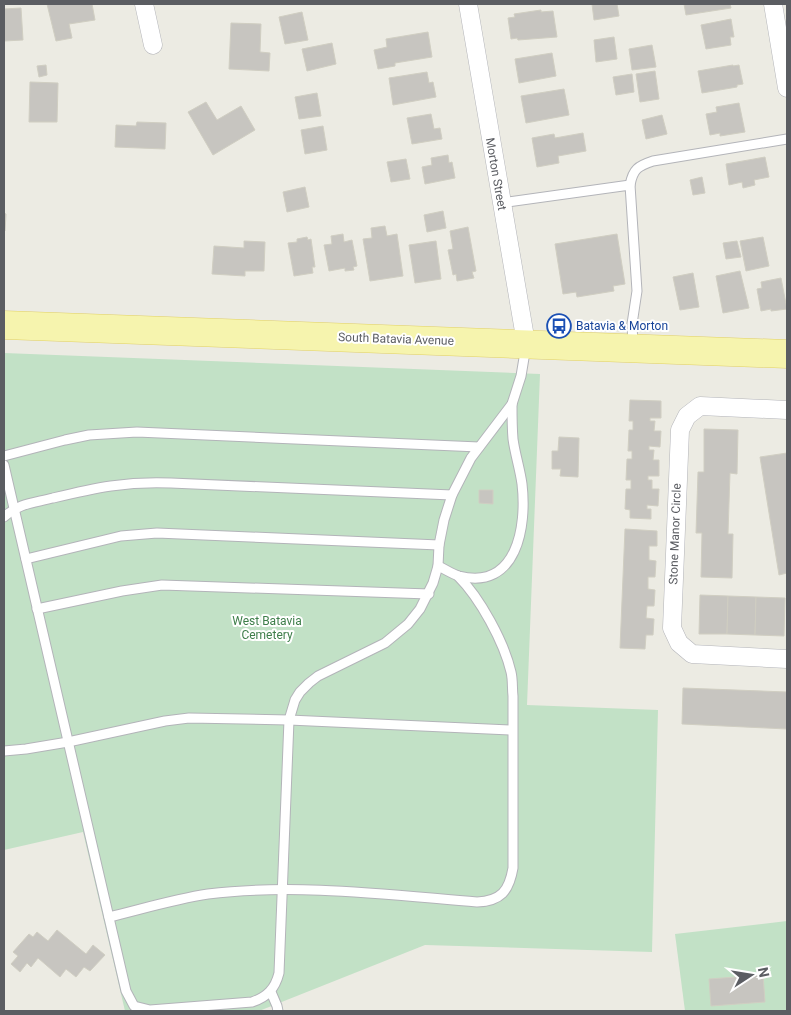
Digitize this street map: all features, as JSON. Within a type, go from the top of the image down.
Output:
[{"type":"main road","name":"South Batavia Avenue","points":[[4,324],[787,354]]},
{"type":"street","points":[[144,4],[153,45]]},
{"type":"street","name":"Morton Street","points":[[468,4],[526,343]]},
{"type":"street","points":[[773,4],[787,88]]},
{"type":"street","name":"Stone Manor Circle","points":[[787,410],[700,406],[687,416],[680,430],[672,628],[679,643],[692,654],[787,658]]},
{"type":"lane","points":[[633,348],[632,324],[637,291],[630,184],[632,173],[642,165],[653,161],[787,139]]},
{"type":"lane","points":[[501,203],[630,184]]},
{"type":"lane","points":[[458,576],[474,578],[489,576],[501,570],[510,562],[521,529],[522,484],[513,439],[512,404],[520,376],[526,343]]},
{"type":"lane","points":[[4,465],[126,992],[134,1006],[150,1010],[252,1002],[263,998],[271,992],[279,973],[290,720],[295,700],[300,692],[318,676],[385,644],[408,624],[420,609],[429,594],[438,566],[439,545],[444,520],[459,478],[479,447],[512,404]]},
{"type":"lane","points":[[4,456],[89,435],[138,432],[479,447]]},
{"type":"lane","points":[[4,517],[14,508],[108,486],[148,482],[452,495]]},
{"type":"lane","points":[[26,559],[121,536],[157,533],[439,545]]},
{"type":"lane","points":[[109,917],[207,895],[282,890],[379,894],[477,902],[487,902],[504,893],[510,882],[513,868],[512,681],[506,655],[469,587],[458,576],[438,566]]},
{"type":"lane","points":[[38,609],[122,591],[162,585],[429,594]]},
{"type":"lane","points":[[4,751],[26,750],[165,721],[189,718],[290,720],[512,730]]},
{"type":"lane","points":[[271,992],[278,1011]]},
{"type":"green space","name":"West Batavia Cemetery","points":[[4,353],[540,374],[527,705],[658,710],[652,952],[425,945],[259,1011],[125,1011],[83,832],[4,850]]},
{"type":"green space","points":[[787,921],[787,1011],[685,1011],[675,934]]},
{"type":"building","points":[[47,4],[92,4],[95,20],[69,24],[72,38],[56,41]]},
{"type":"building","points":[[592,4],[617,4],[619,16],[594,20]]},
{"type":"building","points":[[684,4],[730,4],[731,8],[686,15]]},
{"type":"building","points":[[21,8],[23,40],[4,41],[4,9]]},
{"type":"building","points":[[541,10],[541,12],[553,11],[557,37],[511,39],[508,18],[515,17],[514,14]]},
{"type":"building","points":[[302,12],[308,40],[285,44],[279,17]]},
{"type":"building","points":[[731,19],[734,37],[730,37],[731,45],[706,49],[701,25]]},
{"type":"building","points":[[231,23],[261,24],[260,52],[270,53],[269,71],[229,69]]},
{"type":"building","points":[[428,32],[432,57],[395,63],[395,66],[378,69],[374,50],[387,47],[386,39]]},
{"type":"building","points":[[614,37],[617,59],[596,62],[594,40]]},
{"type":"building","points":[[332,43],[336,64],[307,71],[302,49]]},
{"type":"building","points":[[652,45],[656,67],[632,70],[629,49]]},
{"type":"building","points":[[552,53],[556,76],[519,83],[515,59]]},
{"type":"building","points":[[46,65],[47,75],[39,77],[37,66]]},
{"type":"building","points":[[739,65],[743,84],[737,85],[737,87],[702,93],[698,71]]},
{"type":"building","points":[[655,71],[659,99],[640,102],[636,74]]},
{"type":"building","points":[[427,72],[429,83],[433,82],[436,97],[393,105],[389,78]]},
{"type":"building","points":[[632,74],[634,92],[616,95],[613,77]]},
{"type":"building","points":[[30,82],[58,83],[57,122],[29,122]]},
{"type":"building","points":[[564,89],[569,115],[526,123],[521,96]]},
{"type":"building","points":[[317,93],[321,116],[299,119],[295,97]]},
{"type":"building","points":[[206,102],[217,120],[241,106],[255,130],[213,155],[188,112]]},
{"type":"building","points":[[739,103],[745,132],[720,136],[720,133],[710,135],[706,114],[717,112],[716,107]]},
{"type":"building","points":[[431,114],[434,129],[440,128],[442,139],[412,144],[407,118]]},
{"type":"building","points":[[662,115],[667,134],[646,139],[642,120]]},
{"type":"building","points":[[137,122],[166,123],[165,149],[115,147],[116,125],[136,126]]},
{"type":"building","points":[[323,126],[327,150],[305,154],[301,130]]},
{"type":"building","points":[[583,133],[586,151],[558,156],[559,163],[537,167],[532,138],[554,134],[555,138]]},
{"type":"building","points":[[448,155],[449,163],[452,162],[455,178],[425,184],[422,167],[432,165],[431,158]]},
{"type":"building","points":[[765,157],[769,177],[754,180],[755,185],[743,188],[742,182],[729,185],[726,164]]},
{"type":"building","points":[[406,159],[410,179],[391,182],[387,162]]},
{"type":"building","points":[[702,177],[705,193],[693,195],[690,180]]},
{"type":"building","points":[[305,187],[309,207],[287,212],[283,192]]},
{"type":"building","points":[[443,211],[446,228],[427,232],[424,215]]},
{"type":"building","points":[[4,213],[6,214],[5,231],[4,231]]},
{"type":"building","points":[[385,226],[387,236],[397,234],[403,276],[370,281],[363,239],[372,238],[371,228]]},
{"type":"building","points":[[468,227],[476,271],[472,272],[474,278],[457,281],[456,274],[453,275],[448,250],[453,249],[450,231]]},
{"type":"building","points":[[343,234],[344,242],[352,240],[357,266],[353,267],[354,270],[345,271],[345,268],[329,271],[324,245],[332,244],[331,236]]},
{"type":"building","points":[[617,234],[625,284],[613,286],[614,291],[577,297],[576,292],[563,294],[555,244]]},
{"type":"building","points":[[307,237],[308,240],[311,239],[315,267],[312,267],[313,273],[294,276],[288,243],[297,242],[297,239]]},
{"type":"building","points":[[763,237],[769,266],[746,271],[740,241]]},
{"type":"building","points":[[244,241],[265,242],[264,271],[245,271],[245,276],[212,274],[214,246],[244,248]]},
{"type":"building","points":[[436,241],[441,279],[415,283],[409,245]]},
{"type":"building","points":[[737,241],[741,257],[726,259],[723,243]]},
{"type":"building","points":[[740,271],[749,308],[723,313],[716,276]]},
{"type":"building","points":[[693,273],[699,307],[680,310],[673,277]]},
{"type":"building","points":[[781,278],[787,309],[761,311],[757,289],[762,288],[761,282]]},
{"type":"building","points":[[630,400],[661,401],[661,418],[650,418],[650,421],[655,421],[654,431],[661,431],[660,447],[649,446],[649,450],[654,450],[653,460],[659,460],[659,476],[648,476],[648,480],[652,480],[652,489],[659,489],[658,506],[647,505],[647,509],[651,509],[651,519],[630,518],[630,510],[625,509],[626,489],[631,489],[631,480],[626,480],[627,459],[632,459],[632,451],[628,451],[629,430],[633,430],[633,421],[629,421]]},
{"type":"building","points":[[704,429],[738,430],[737,474],[730,473],[728,534],[733,534],[732,578],[701,577],[702,533],[696,533],[698,472],[704,472]]},
{"type":"building","points":[[559,437],[579,438],[578,477],[560,476],[561,469],[552,469],[552,451],[558,451]]},
{"type":"building","points":[[787,453],[787,573],[779,575],[760,457]]},
{"type":"building","points":[[479,490],[493,490],[493,504],[479,503]]},
{"type":"building","points":[[625,529],[657,531],[657,546],[649,546],[649,560],[656,561],[655,577],[648,577],[648,589],[655,590],[654,606],[647,606],[646,618],[654,619],[653,635],[646,635],[645,649],[620,648]]},
{"type":"building","points":[[700,595],[728,596],[727,634],[699,634]]},
{"type":"building","points":[[728,596],[756,597],[755,635],[727,634]]},
{"type":"building","points":[[756,597],[785,598],[784,636],[755,635]]},
{"type":"building","points":[[683,688],[787,692],[787,729],[682,724]]},
{"type":"building","points":[[57,930],[86,954],[93,945],[105,955],[90,971],[84,967],[76,977],[66,969],[60,977],[38,958],[31,967],[27,963],[20,972],[11,964],[18,956],[13,952],[29,934],[33,937],[37,932],[48,941]]},
{"type":"building","points":[[763,975],[765,1002],[711,1006],[709,979]]},
{"type":"place","name":"Batavia & Morton","points":[[559,326]]}]
